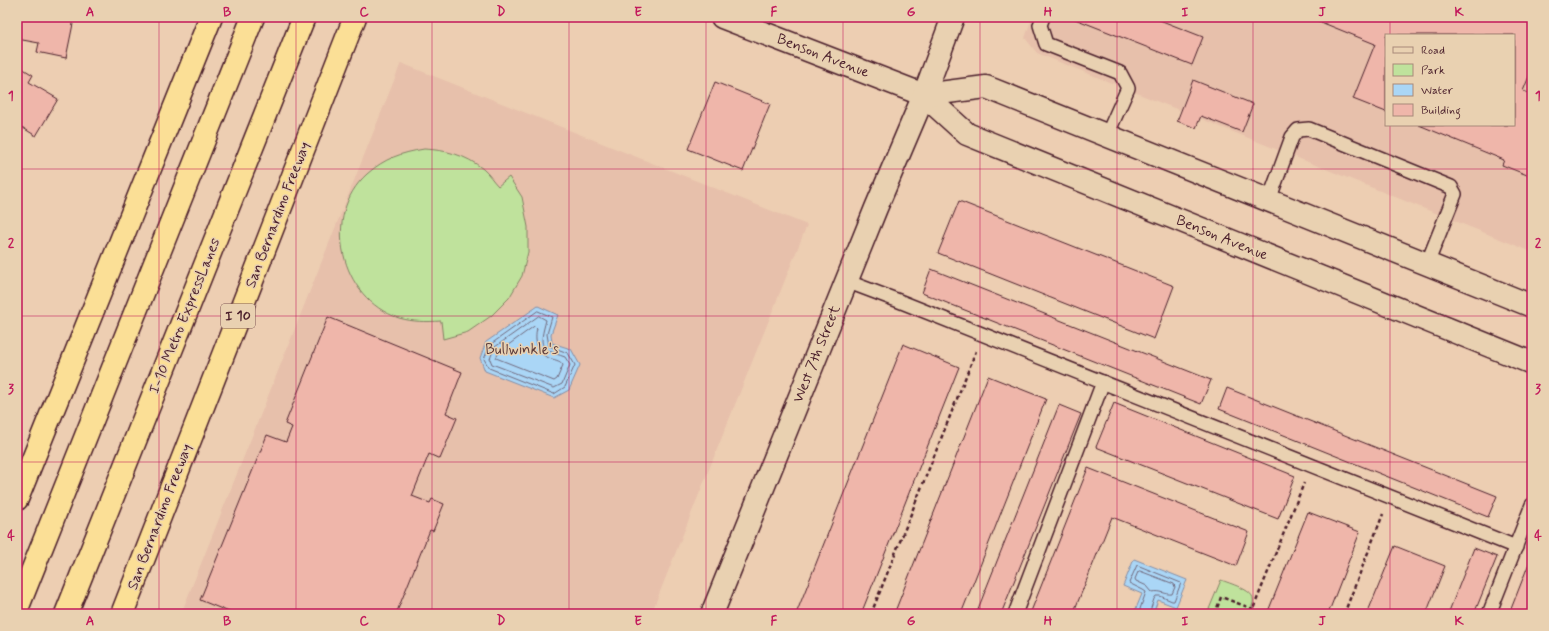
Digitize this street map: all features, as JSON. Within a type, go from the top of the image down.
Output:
[{"type":"highway","points":[[17,499],[211,17]]},
{"type":"highway","points":[[17,609],[253,17]]},
{"type":"highway","name":"I-10 Metro ExpressLanes","points":[[66,614],[304,17]]},
{"type":"highway","name":"San Bernardino Freeway","points":[[122,614],[355,17]]},
{"type":"main road","name":"Benson Avenue","points":[[722,17],[924,95],[967,134],[1532,363]]},
{"type":"main road","name":"West 7th Street","points":[[712,614],[846,281],[924,95],[953,17]]},
{"type":"main road","name":"Benson Avenue","points":[[924,95],[986,87],[1532,306]]},
{"type":"lane","points":[[1044,17],[1040,25],[1046,44],[1120,74],[1128,88],[1107,135]]},
{"type":"lane","points":[[1269,200],[1292,137],[1298,130],[1309,129],[1451,187],[1455,194],[1428,264]]},
{"type":"lane","points":[[846,281],[1104,382],[1516,547]]},
{"type":"lane","points":[[1014,614],[1104,382]]},
{"type":"lane","points":[[1489,614],[1532,505]]},
{"type":"path","points":[[871,614],[983,334]]},
{"type":"path","points":[[1251,614],[1311,466]]},
{"type":"path","points":[[1344,614],[1390,497]]},
{"type":"path","points":[[1215,614],[1221,597],[1253,610]]},
{"type":"shaded area","points":[[1032,17],[1532,17],[1532,252],[1037,53],[1025,38]]},
{"type":"shaded area","name":"Bullwinkle's","points":[[401,63],[807,225],[651,614],[181,614]]},
{"type":"green space","points":[[424,149],[448,152],[470,160],[485,171],[498,186],[509,177],[522,197],[528,227],[528,252],[522,276],[509,298],[491,316],[468,332],[443,339],[441,321],[430,322],[399,318],[379,308],[363,293],[351,275],[344,254],[341,233],[344,211],[353,191],[367,174],[387,160],[408,152]]},
{"type":"green space","points":[[1221,580],[1240,587],[1252,596],[1253,603],[1248,614],[1207,614]]},
{"type":"water","points":[[538,306],[558,315],[551,334],[552,343],[571,349],[580,365],[569,390],[554,398],[485,371],[480,358],[486,342]]},
{"type":"water","points":[[1134,559],[1187,580],[1176,607],[1158,600],[1153,614],[1142,614],[1135,611],[1142,594],[1123,586]]},
{"type":"building","points":[[17,17],[61,17],[74,19],[66,58],[37,52],[39,43],[17,39]]},
{"type":"building","points":[[1070,17],[1152,17],[1203,37],[1192,65]]},
{"type":"building","points":[[1532,17],[1532,69],[1523,91],[1532,94],[1532,177],[1502,165],[1504,160],[1421,126],[1515,126],[1515,34],[1385,34],[1385,112],[1353,99],[1375,44],[1311,18]]},
{"type":"building","points":[[17,65],[33,75],[29,82],[58,99],[36,136],[20,126],[17,132]]},
{"type":"building","points":[[1193,80],[1253,104],[1242,132],[1201,116],[1196,128],[1177,121]]},
{"type":"building","points":[[715,82],[770,104],[743,171],[688,149]]},
{"type":"building","points":[[959,201],[1174,286],[1154,339],[938,253]]},
{"type":"building","points":[[931,269],[1211,380],[1201,404],[922,293]]},
{"type":"building","points":[[328,317],[462,372],[446,413],[457,418],[440,459],[429,454],[412,496],[430,503],[432,499],[444,504],[433,531],[430,530],[396,614],[234,614],[200,600],[267,435],[286,442],[292,427],[285,424]]},
{"type":"building","points":[[903,344],[959,367],[861,614],[796,614]]},
{"type":"building","points":[[988,376],[1046,399],[961,614],[894,614]]},
{"type":"building","points":[[1227,388],[1497,496],[1488,517],[1219,409]]},
{"type":"building","points":[[1114,403],[1295,476],[1278,519],[1096,447]]},
{"type":"building","points":[[1059,405],[1081,414],[1001,614],[976,614]]},
{"type":"building","points":[[1088,468],[1249,532],[1236,566],[1112,517],[1073,614],[1030,614]]},
{"type":"building","points":[[1308,512],[1360,532],[1328,614],[1267,614]]},
{"type":"building","points":[[1395,546],[1445,566],[1426,614],[1367,614]]},
{"type":"building","points":[[1474,548],[1497,557],[1474,614],[1448,614]]},
{"type":"building","points":[[1531,558],[1531,614],[1509,614]]}]
